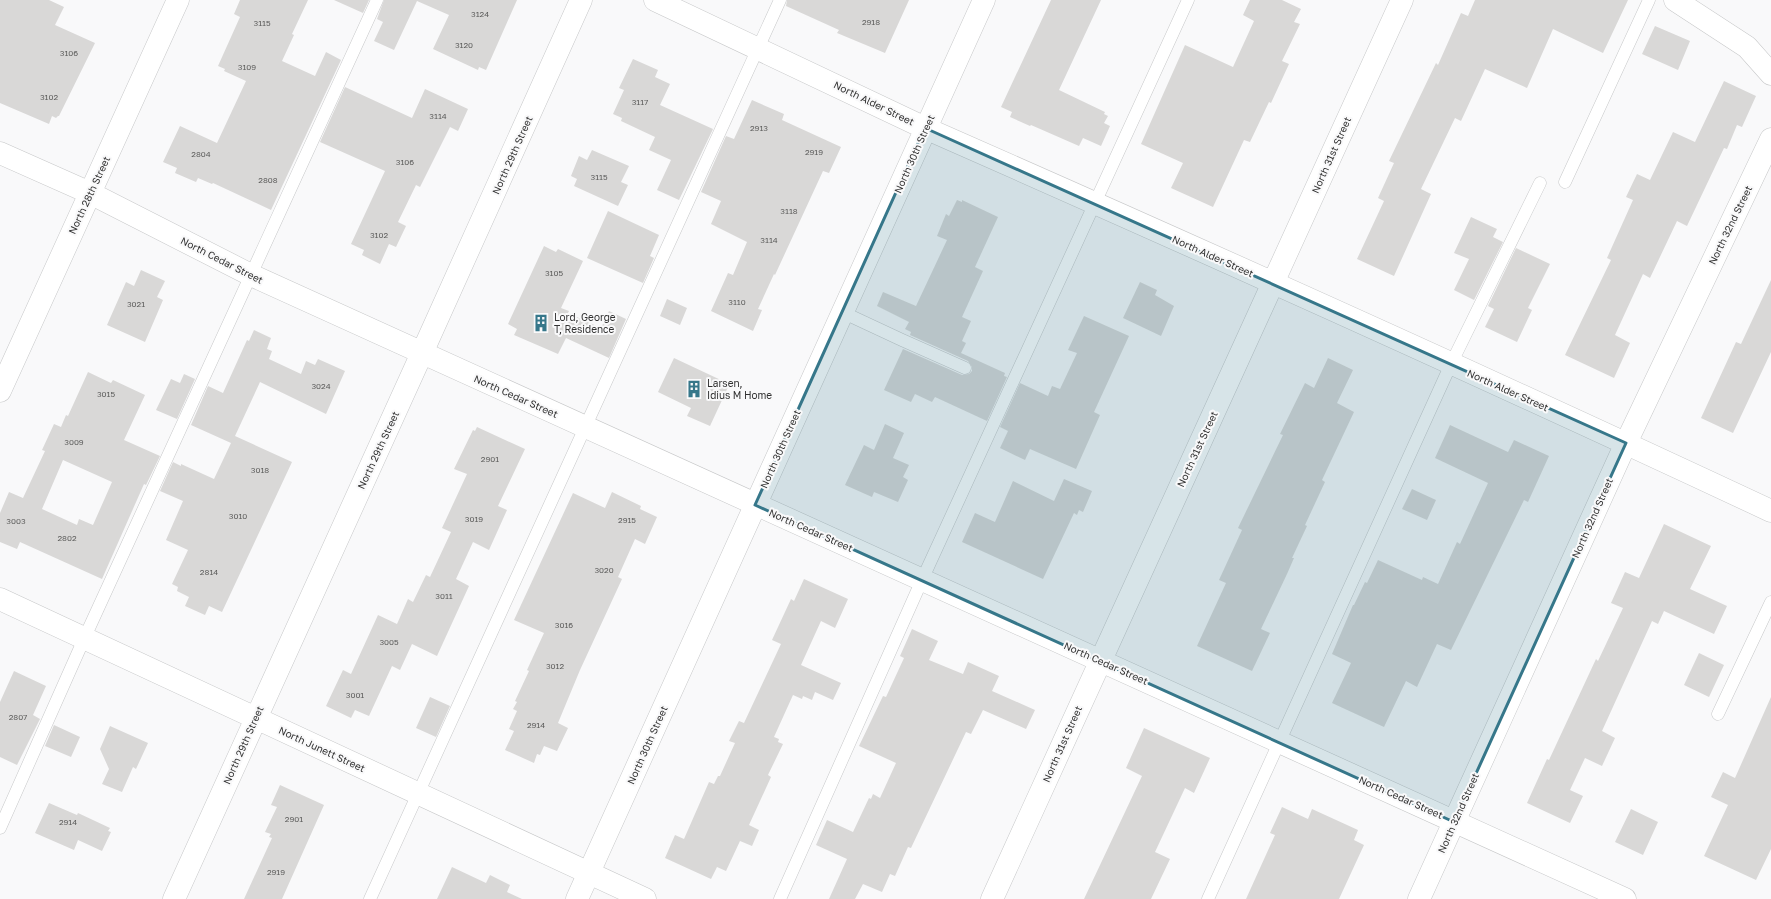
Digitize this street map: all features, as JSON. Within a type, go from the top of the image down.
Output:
[{"type":"street","name":"North 28th Street","points":[[0,390],[178,0]]},
{"type":"street","name":"North 29th Street","points":[[174,899],[581,0]]},
{"type":"street","name":"North Alder Street","points":[[655,0],[925,128],[1273,283],[1626,443],[1771,511]]},
{"type":"street","name":"North 30th Street","points":[[577,899],[984,0]]},
{"type":"street","name":"North 31st Street","points":[[992,899],[1402,0]]},
{"type":"street","points":[[1675,0],[1742,43],[1771,74]]},
{"type":"street","name":"North 32nd Street","points":[[1419,899],[1626,443],[1771,140]]},
{"type":"street","name":"North Cedar Street","points":[[0,153],[90,193],[251,276],[1625,899]]},
{"type":"street","name":"North Junett Street","points":[[0,599],[645,899]]},
{"type":"lane","points":[[0,828],[84,639],[377,0]]},
{"type":"lane","points":[[370,899],[780,0]]},
{"type":"lane","points":[[780,899],[922,580],[1188,0]]},
{"type":"lane","points":[[1565,182],[1649,0]]},
{"type":"lane","points":[[1208,899],[1451,364],[1540,183]]},
{"type":"lane","points":[[842,312],[965,368]]},
{"type":"lane","points":[[1718,714],[1771,602]]},
{"type":"highlighted area","points":[[925,128],[1626,443],[1454,822],[755,505]]},
{"type":"building","points":[[0,0],[49,0],[64,7],[55,25],[95,43],[59,116],[56,118],[52,116],[49,124],[0,103]]},
{"type":"building","points":[[240,0],[308,0],[292,34],[294,35],[282,61],[315,76],[326,52],[341,60],[271,210],[213,183],[212,184],[198,178],[196,182],[175,173],[177,168],[163,162],[180,126],[217,143],[246,81],[224,71],[225,69],[218,66],[240,17],[234,14]]},
{"type":"building","points":[[334,0],[369,0],[363,13]]},
{"type":"building","points":[[384,0],[517,0],[486,70],[479,67],[478,70],[433,49],[449,15],[417,1],[394,50],[374,41],[383,22],[377,19]]},
{"type":"building","points":[[787,0],[909,0],[885,53],[837,33],[839,30],[786,6]]},
{"type":"building","points":[[1051,0],[1101,0],[1059,90],[1105,112],[1104,114],[1108,116],[1104,123],[1110,126],[1101,146],[1083,138],[1079,146],[1010,117],[1012,112],[1001,107]]},
{"type":"building","points":[[1250,0],[1282,0],[1301,9],[1294,22],[1300,24],[1282,61],[1289,64],[1271,103],[1269,102],[1250,142],[1244,140],[1213,207],[1171,188],[1183,163],[1141,144],[1185,45],[1233,67],[1254,21],[1243,15]]},
{"type":"building","points":[[1475,0],[1628,0],[1603,53],[1553,29],[1527,88],[1485,69],[1461,121],[1455,118],[1421,189],[1431,194],[1394,276],[1357,259],[1384,201],[1378,198],[1394,163],[1389,161],[1436,63],[1438,65],[1461,13],[1468,16]]},
{"type":"building","points":[[1655,26],[1690,41],[1678,70],[1642,54]]},
{"type":"building","points":[[633,59],[658,70],[655,77],[670,84],[660,105],[713,129],[679,200],[657,190],[671,160],[649,150],[655,137],[621,121],[622,118],[613,114],[624,90],[619,88]]},
{"type":"building","points":[[1724,81],[1756,96],[1742,127],[1737,125],[1727,149],[1724,148],[1687,226],[1677,221],[1650,278],[1643,274],[1615,335],[1630,343],[1614,378],[1565,355],[1611,260],[1607,258],[1633,200],[1626,197],[1637,174],[1650,180],[1673,132],[1695,142]]},
{"type":"building","points":[[345,87],[412,118],[425,89],[468,109],[458,131],[450,127],[420,187],[416,185],[398,222],[406,226],[396,247],[389,244],[380,264],[362,255],[364,250],[351,244],[385,171],[320,142]]},
{"type":"building","points":[[752,100],[784,114],[782,120],[841,147],[829,173],[823,171],[758,309],[762,310],[753,331],[711,311],[728,273],[733,275],[747,242],[711,224],[721,201],[701,192],[726,136],[734,139]]},
{"type":"building","points":[[592,150],[629,166],[621,182],[628,185],[618,206],[574,186],[577,179],[571,176],[579,156],[587,160]]},
{"type":"building","points":[[957,200],[962,202],[962,200],[998,217],[975,267],[983,271],[962,317],[971,321],[962,341],[966,343],[961,353],[1005,373],[1004,376],[1007,377],[987,421],[935,397],[932,402],[915,394],[911,402],[884,390],[903,349],[962,375],[969,374],[972,371],[972,367],[968,361],[910,335],[911,332],[905,329],[909,322],[877,306],[883,292],[916,306],[947,240],[937,236],[946,214],[949,216]]},
{"type":"building","points":[[608,211],[659,235],[650,256],[654,258],[643,283],[587,258]]},
{"type":"building","points":[[1471,217],[1497,229],[1493,237],[1503,242],[1474,300],[1454,290],[1469,259],[1454,253]]},
{"type":"building","points":[[544,246],[556,252],[558,249],[583,261],[561,308],[569,311],[568,313],[601,328],[609,311],[626,319],[609,358],[566,338],[558,354],[514,335],[517,329],[508,324]]},
{"type":"building","points":[[1516,248],[1550,264],[1528,308],[1532,310],[1517,342],[1485,327],[1494,309],[1488,306]]},
{"type":"building","points":[[141,270],[165,281],[157,297],[163,300],[145,342],[107,325],[126,282],[134,286]]},
{"type":"building","points":[[1771,280],[1771,352],[1733,433],[1701,418],[1736,342],[1741,344]]},
{"type":"building","points":[[1140,282],[1157,290],[1155,295],[1174,306],[1161,336],[1123,318]]},
{"type":"building","points":[[667,299],[687,308],[680,325],[660,316]]},
{"type":"building","points":[[1084,316],[1129,336],[1094,412],[1100,415],[1076,469],[1030,449],[1025,460],[1000,448],[1008,431],[1000,427],[1020,383],[1048,396],[1052,386],[1060,389],[1077,353],[1068,350]]},
{"type":"building","points":[[254,330],[271,338],[267,349],[272,351],[269,359],[301,374],[306,361],[315,365],[318,359],[345,371],[326,414],[260,382],[235,436],[292,462],[222,612],[209,606],[205,615],[185,606],[189,597],[177,591],[178,587],[172,584],[188,550],[166,540],[183,501],[160,491],[173,462],[181,466],[181,464],[214,479],[231,443],[191,425],[208,386],[223,393],[247,340],[249,341]]},
{"type":"building","name":"Larsen, Idius M Home","points":[[674,358],[729,385],[710,426],[687,416],[691,408],[658,392]]},
{"type":"building","points":[[1328,358],[1353,370],[1337,403],[1354,412],[1322,480],[1325,482],[1305,525],[1307,526],[1292,558],[1294,558],[1261,629],[1270,633],[1252,671],[1197,646],[1226,583],[1219,580],[1242,530],[1238,528],[1283,435],[1280,434],[1305,383],[1314,388]]},
{"type":"building","points":[[88,372],[111,383],[113,380],[145,395],[124,440],[160,456],[146,485],[144,484],[102,579],[20,542],[17,549],[0,542],[0,513],[9,492],[23,498],[45,451],[42,450],[54,424],[61,427],[66,415],[68,416]],"holes":[[[63,460],[112,482],[93,525],[79,519],[77,525],[42,509]]]},
{"type":"building","points":[[184,374],[195,379],[177,419],[156,410],[171,379],[180,383]]},
{"type":"building","points":[[885,424],[904,433],[893,458],[909,465],[903,477],[908,480],[898,502],[874,492],[872,497],[845,485],[864,445],[874,450]]},
{"type":"building","points":[[1450,425],[1508,452],[1514,440],[1549,456],[1528,502],[1524,500],[1451,650],[1437,644],[1417,687],[1406,681],[1384,727],[1332,703],[1351,663],[1332,654],[1353,605],[1365,582],[1367,583],[1378,560],[1422,580],[1423,577],[1438,584],[1457,542],[1460,544],[1488,483],[1435,458]]},
{"type":"building","points":[[477,427],[525,449],[498,506],[507,510],[489,550],[473,542],[456,579],[469,586],[437,656],[412,644],[400,670],[392,666],[369,716],[355,710],[351,718],[326,706],[343,670],[351,674],[378,615],[397,624],[408,599],[413,602],[426,575],[430,577],[451,532],[442,528],[467,474],[454,469],[473,430],[475,431]]},
{"type":"building","points":[[1064,479],[1092,491],[1083,512],[1079,510],[1077,515],[1074,513],[1043,579],[962,542],[975,513],[995,522],[1013,481],[1054,501]]},
{"type":"building","points":[[1412,489],[1436,500],[1427,520],[1402,509]]},
{"type":"building","points":[[612,492],[641,506],[640,509],[657,517],[645,544],[635,539],[618,577],[622,579],[580,670],[558,723],[568,728],[557,751],[544,746],[540,755],[537,754],[534,763],[505,750],[514,731],[509,729],[517,711],[513,709],[517,702],[515,701],[544,633],[514,620],[573,493],[605,508]]},
{"type":"building","points":[[1664,524],[1711,546],[1690,589],[1727,606],[1714,634],[1664,611],[1658,624],[1652,621],[1602,731],[1615,738],[1602,766],[1585,758],[1570,790],[1583,796],[1570,823],[1527,803],[1547,759],[1549,760],[1596,659],[1598,661],[1623,608],[1611,603],[1625,572],[1639,578]]},
{"type":"building","points":[[804,579],[848,599],[835,628],[821,621],[801,665],[841,683],[833,700],[815,692],[812,700],[803,696],[802,699],[793,695],[774,737],[779,739],[778,742],[783,744],[768,775],[771,777],[749,825],[759,830],[752,846],[740,841],[726,871],[717,867],[711,879],[665,858],[675,835],[684,839],[709,782],[714,784],[718,776],[720,776],[735,743],[729,741],[739,721],[744,723],[781,644],[772,640],[791,599],[794,601]]},
{"type":"building","points":[[912,629],[938,641],[929,660],[963,674],[968,662],[999,676],[992,691],[1035,710],[1026,729],[983,710],[971,734],[966,732],[911,848],[908,847],[895,876],[890,874],[882,892],[863,884],[855,899],[829,899],[847,859],[816,845],[827,820],[853,832],[869,798],[871,799],[873,794],[880,798],[896,763],[859,746],[883,696],[886,697],[904,658],[900,656]]},
{"type":"building","points":[[1699,653],[1724,665],[1709,697],[1684,685]]},
{"type":"building","points":[[14,671],[46,686],[33,715],[40,719],[17,765],[0,757],[0,702]]},
{"type":"building","points":[[430,697],[450,706],[436,737],[416,728]]},
{"type":"building","points":[[1771,697],[1771,849],[1756,880],[1704,856],[1728,805],[1711,797],[1723,772],[1735,778]]},
{"type":"building","points":[[54,725],[80,737],[71,757],[45,746]]},
{"type":"building","points":[[110,726],[148,743],[136,769],[133,767],[122,792],[102,784],[109,769],[100,749]]},
{"type":"building","points":[[1144,728],[1210,758],[1194,793],[1185,788],[1155,852],[1170,859],[1151,899],[1084,899],[1142,776],[1126,768]]},
{"type":"building","points":[[280,785],[324,805],[282,899],[244,899],[272,838],[269,837],[271,834],[265,832],[277,807],[271,805]]},
{"type":"building","points":[[49,803],[77,815],[78,813],[110,828],[108,831],[111,832],[102,851],[78,840],[74,850],[35,833]]},
{"type":"building","points":[[1282,807],[1308,819],[1312,809],[1358,830],[1354,840],[1364,845],[1339,899],[1246,899],[1275,835],[1270,833]]},
{"type":"building","points":[[1631,809],[1658,822],[1643,855],[1615,842]]},
{"type":"building","points":[[452,867],[486,883],[490,875],[510,885],[507,892],[522,899],[437,899]]},
{"type":"place","name":"Lord, George T, Residence","points":[[541,323]]},
{"type":"place","name":"Larsen, Idius M Home","points":[[694,389]]}]
